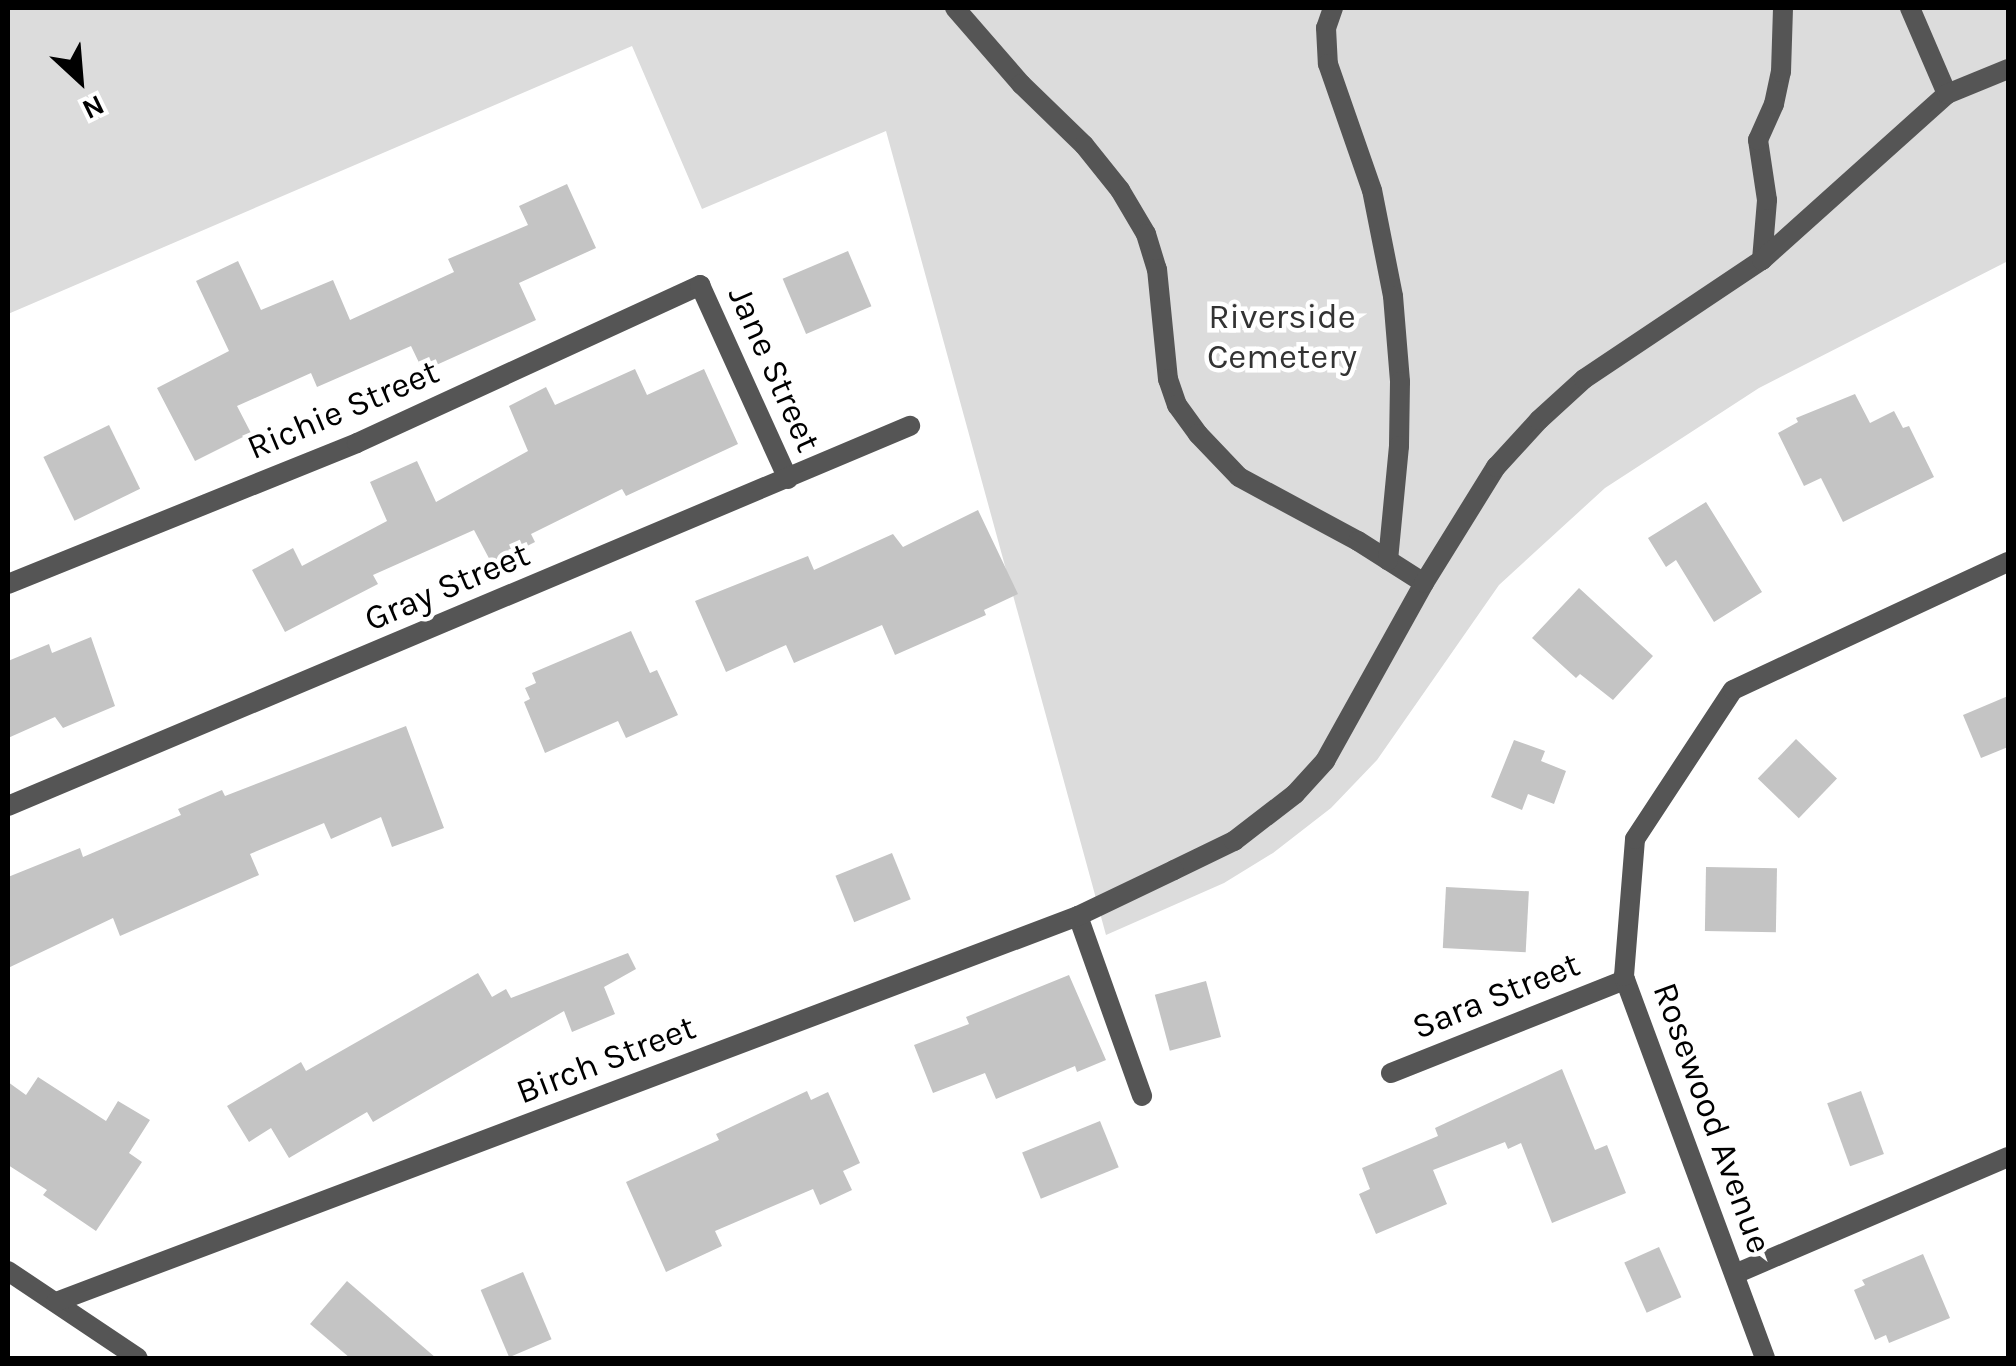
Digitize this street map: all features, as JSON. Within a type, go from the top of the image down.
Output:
[{"type":"street","points":[[955,8],[1020,84],[1084,145],[1120,190],[1146,234],[1157,269],[1168,379],[1177,405],[1198,434],[1239,477],[1424,583]]},
{"type":"street","points":[[1333,8],[1326,28],[1328,64],[1372,190],[1393,296],[1400,446],[1388,560]]},
{"type":"street","points":[[1762,260],[1767,200],[1758,140],[1774,104],[1781,72],[1783,8]]},
{"type":"street","points":[[1910,8],[1947,94]]},
{"type":"street","name":"Birch Street","points":[[56,1302],[1078,916],[1234,841],[1295,794],[1325,760],[1424,583],[1496,466],[1539,420],[1584,379],[1762,260],[1947,94],[2008,69]]},
{"type":"street","name":"Jane Street","points":[[700,286],[788,479]]},
{"type":"street","name":"Richie Street","points":[[8,584],[358,442],[700,286]]},
{"type":"street","name":"Gray Street","points":[[8,806],[910,426]]},
{"type":"street","name":"Rosewood Avenue","points":[[1765,1358],[1625,980],[1634,839],[1732,690],[2008,562]]},
{"type":"street","points":[[1078,916],[1142,1096]]},
{"type":"street","name":"Sara Street","points":[[1391,1073],[1625,980]]},
{"type":"street","points":[[1735,1274],[2008,1157]]},
{"type":"street","points":[[8,1271],[138,1358]]},
{"type":"green space","name":"Riverside Cemetery","points":[[8,8],[2008,8],[2008,261],[1759,388],[1605,488],[1499,585],[1377,760],[1331,808],[1273,853],[1224,883],[1106,935],[886,131],[702,209],[632,46],[8,314]]},
{"type":"building","points":[[567,184],[596,248],[519,283],[536,320],[423,371],[411,346],[317,387],[311,373],[237,406],[251,433],[195,461],[157,388],[229,351],[196,281],[238,261],[261,310],[333,280],[350,320],[454,272],[448,259],[528,225],[519,206]]},
{"type":"building","points":[[848,251],[871,306],[806,334],[783,279]]},
{"type":"building","points":[[635,369],[647,395],[704,369],[738,444],[626,496],[622,489],[531,534],[535,542],[492,564],[474,530],[373,575],[378,584],[285,632],[252,570],[293,548],[302,566],[387,521],[370,482],[417,461],[436,502],[528,451],[509,406],[546,387],[555,405]]},
{"type":"building","points":[[1855,394],[1870,423],[1894,411],[1903,428],[1909,426],[1934,477],[1843,522],[1821,478],[1804,486],[1778,433],[1798,422],[1796,418]]},
{"type":"building","points":[[109,425],[140,489],[75,521],[43,457]]},
{"type":"building","points":[[1706,502],[1762,592],[1714,622],[1676,560],[1666,567],[1648,538]]},
{"type":"building","points":[[978,510],[1018,594],[984,610],[986,615],[895,655],[882,625],[794,663],[786,645],[726,672],[695,601],[808,556],[814,570],[893,534],[903,547]]},
{"type":"building","points":[[1579,588],[1653,656],[1613,700],[1580,674],[1576,678],[1532,638]]},
{"type":"building","points":[[631,631],[650,673],[657,670],[678,715],[626,738],[618,721],[545,753],[524,702],[530,699],[525,688],[536,683],[532,673]]},
{"type":"building","points":[[91,637],[115,706],[63,728],[55,717],[8,738],[8,661],[49,644],[52,653]]},
{"type":"building","points":[[2008,696],[2008,747],[1981,758],[1963,715]]},
{"type":"building","points":[[406,726],[444,828],[392,847],[381,817],[331,839],[324,823],[250,854],[259,875],[120,936],[113,918],[8,968],[8,877],[80,848],[83,857],[181,815],[178,809],[222,790],[225,796]]},
{"type":"building","points":[[1796,739],[1837,779],[1799,818],[1758,779]]},
{"type":"building","points":[[1514,740],[1545,751],[1541,761],[1566,771],[1554,804],[1528,794],[1522,810],[1491,797]]},
{"type":"building","points":[[892,853],[911,899],[854,922],[835,876]]},
{"type":"building","points":[[1706,867],[1777,868],[1776,932],[1705,931]]},
{"type":"building","points":[[1446,887],[1529,891],[1526,952],[1443,948]]},
{"type":"building","points":[[628,953],[636,969],[604,987],[615,1014],[572,1032],[564,1011],[373,1122],[367,1112],[289,1158],[271,1128],[249,1142],[227,1106],[301,1062],[306,1071],[478,973],[492,997],[506,989],[511,998]]},
{"type":"building","points":[[1069,975],[1106,1060],[1077,1072],[1075,1066],[996,1099],[985,1073],[933,1093],[914,1045],[969,1024],[966,1017]]},
{"type":"building","points":[[1206,981],[1221,1037],[1170,1051],[1155,995]]},
{"type":"building","points":[[1562,1069],[1595,1150],[1607,1145],[1626,1193],[1552,1223],[1521,1143],[1508,1149],[1505,1142],[1433,1170],[1447,1204],[1376,1234],[1359,1194],[1370,1189],[1362,1168],[1438,1136],[1435,1128]]},
{"type":"building","points":[[38,1077],[106,1121],[118,1101],[150,1120],[129,1153],[142,1162],[96,1231],[43,1195],[47,1190],[8,1165],[8,1082],[26,1095]]},
{"type":"building","points":[[807,1091],[811,1100],[828,1092],[860,1163],[843,1171],[852,1190],[820,1205],[813,1189],[715,1231],[722,1246],[666,1272],[626,1182],[719,1140],[716,1134]]},
{"type":"building","points":[[1861,1091],[1884,1154],[1850,1166],[1827,1103]]},
{"type":"building","points":[[1100,1121],[1119,1167],[1041,1199],[1022,1152]]},
{"type":"building","points":[[1659,1247],[1681,1297],[1647,1313],[1624,1262]]},
{"type":"building","points":[[1923,1254],[1950,1318],[1889,1343],[1886,1335],[1875,1340],[1854,1290],[1865,1285],[1862,1280]]},
{"type":"building","points":[[523,1272],[552,1339],[509,1357],[481,1290]]},
{"type":"building","points":[[347,1281],[436,1358],[350,1358],[310,1324]]}]
